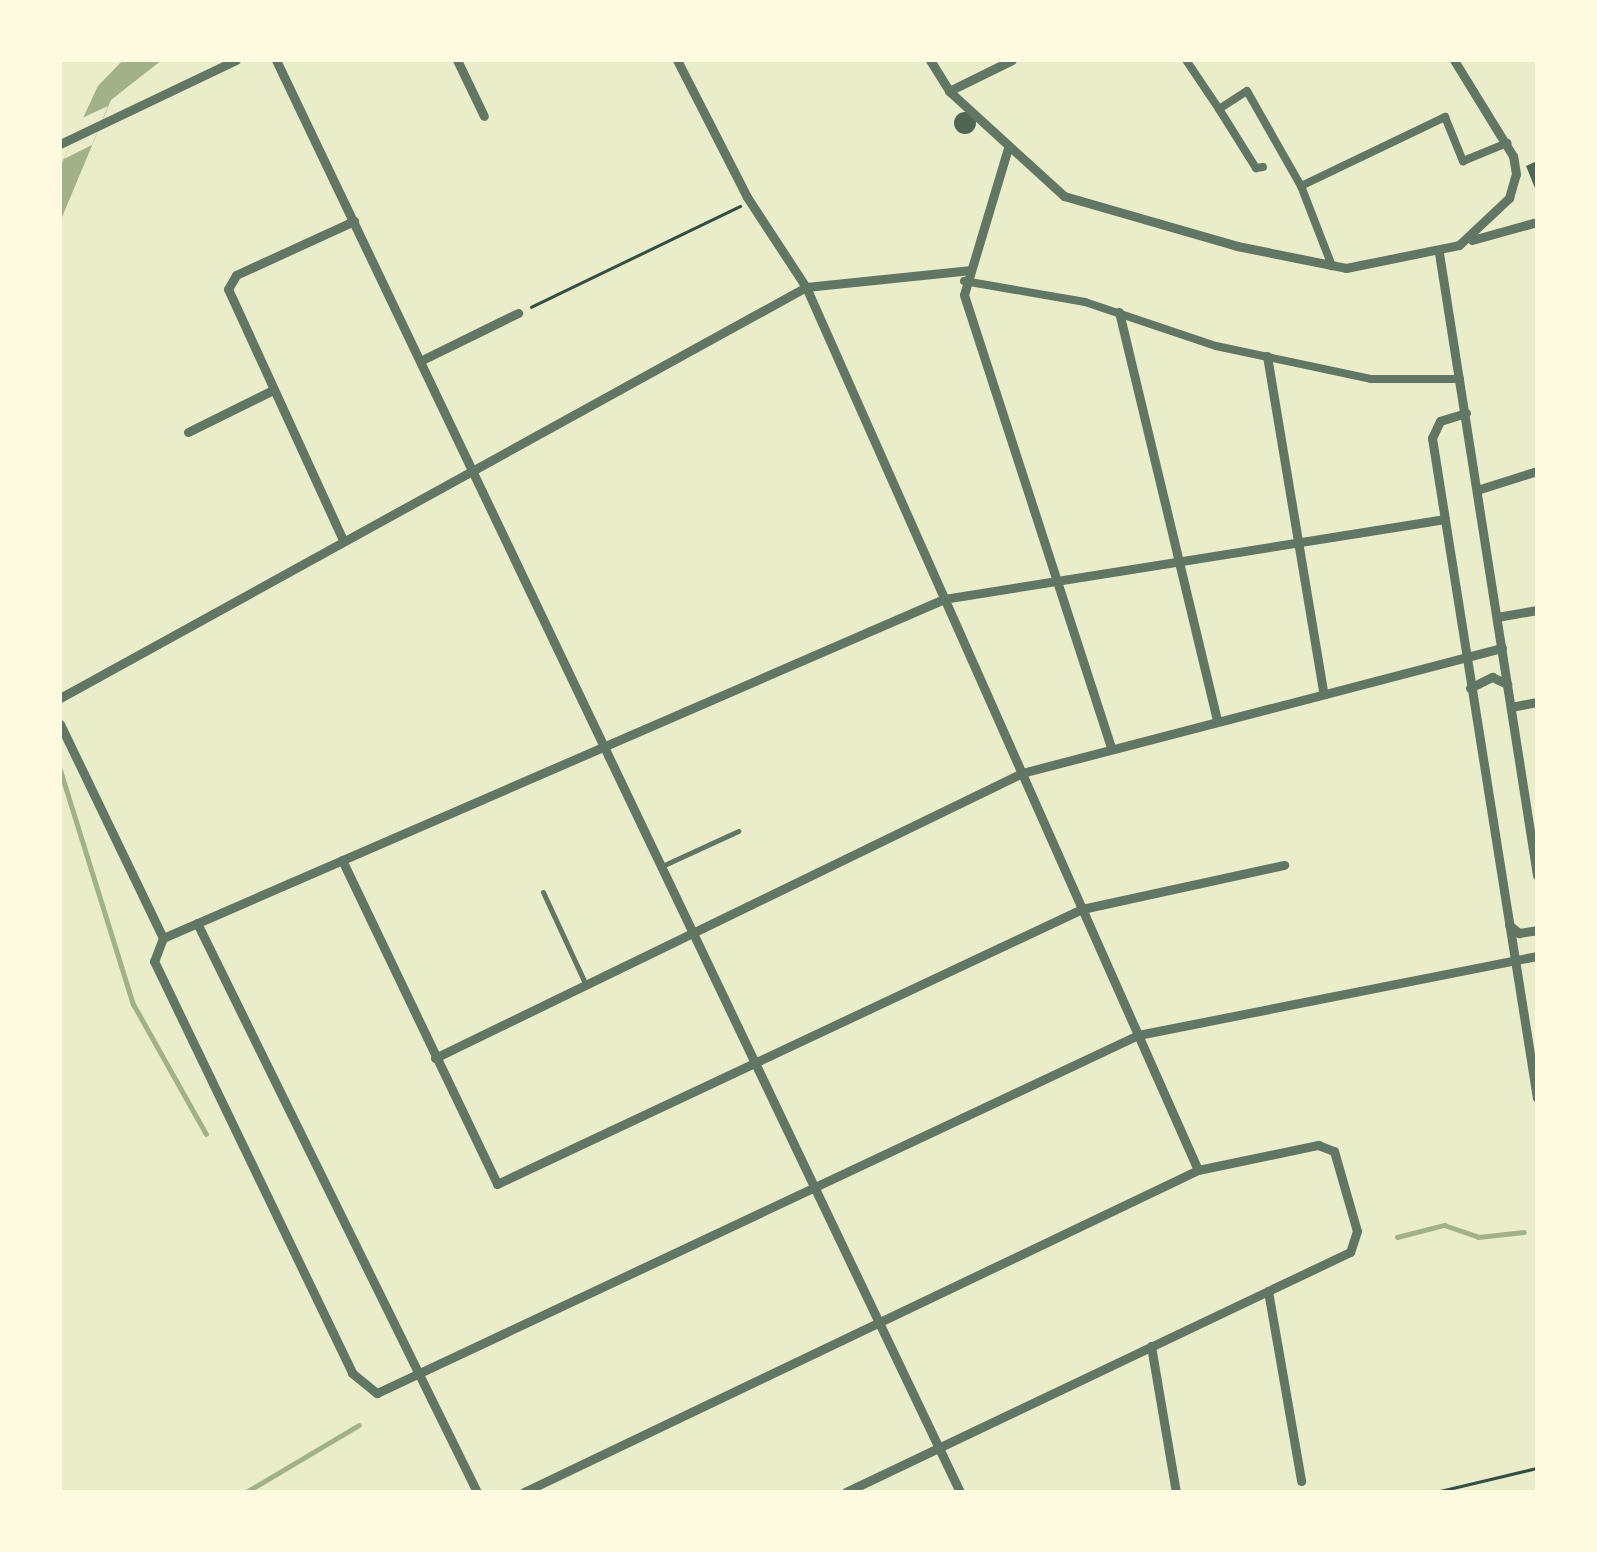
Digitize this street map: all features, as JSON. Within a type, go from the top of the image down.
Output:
[{"type":"street","points":[[60,144],[236,60]]},
{"type":"street","points":[[276,60],[960,1492]]},
{"type":"street","points":[[457,60],[484,116]]},
{"type":"street","points":[[677,60],[750,201],[806,287],[1198,1170]]},
{"type":"street","points":[[930,60],[949,91],[1008,148],[1054,190],[1080,203],[1332,266],[1439,253],[1537,222]]},
{"type":"street","points":[[949,91],[1012,60]]},
{"type":"street","points":[[1186,60],[1256,168],[1262,167]]},
{"type":"street","points":[[1454,60],[1507,144],[1516,167],[1512,190],[1459,245]]},
{"type":"street","points":[[1220,109],[1248,91],[1301,186],[1332,266]]},
{"type":"street","points":[[1301,186],[1445,117],[1464,161],[1507,144]]},
{"type":"street","points":[[1008,148],[971,270],[964,281],[1111,748]]},
{"type":"street","points":[[344,540],[273,390],[229,284],[354,220]]},
{"type":"street","points":[[1439,253],[1534,832],[1537,874]]},
{"type":"street","points":[[60,698],[806,287],[971,270]]},
{"type":"street","points":[[964,281],[1119,312],[1267,356],[1371,379],[1460,378]]},
{"type":"street","points":[[1119,312],[1217,719]]},
{"type":"street","points":[[422,360],[518,313]]},
{"type":"street","points":[[1267,356],[1322,690]]},
{"type":"street","points":[[188,432],[273,390]]},
{"type":"street","points":[[1466,413],[1440,420],[1432,432],[1537,1098]]},
{"type":"street","points":[[1477,490],[1537,471]]},
{"type":"street","points":[[1445,519],[1297,539],[944,599],[163,938],[154,947],[155,966],[352,1373],[377,1393],[422,1377],[1138,1035],[1537,956]]},
{"type":"street","points":[[1496,617],[1537,610]]},
{"type":"street","points":[[435,1058],[1022,773],[1322,690],[1502,648]]},
{"type":"street","points":[[1470,688],[1496,677],[1507,684]]},
{"type":"street","points":[[1511,706],[1537,702]]},
{"type":"street","points":[[60,724],[163,938]]},
{"type":"street","points":[[342,860],[497,1184],[1082,908],[1284,865]]},
{"type":"street","points":[[197,923],[477,1492]]},
{"type":"street","points":[[1509,925],[1519,933],[1537,930]]},
{"type":"street","points":[[524,1492],[1198,1170],[1318,1145],[1336,1155],[1356,1244],[1268,1291],[846,1492]]},
{"type":"street","points":[[1268,1291],[1301,1480]]},
{"type":"street","points":[[1151,1346],[1176,1492]]},
{"type":"lane","points":[[662,866],[738,830]]},
{"type":"lane","points":[[543,892],[586,984]]},
{"type":"path","points":[[518,313],[750,201]]},
{"type":"path","points":[[1436,1492],[1537,1468]]},
{"type":"shaded area","points":[[123,60],[162,60],[111,100],[60,222],[60,167],[98,86]]},
{"type":"pier","points":[[108,106],[92,145],[64,159],[82,118]]},
{"type":"building","points":[[965,112],[973,115],[973,131],[965,134],[957,131],[954,123],[957,115]]},
{"type":"building","points":[[1537,161],[1537,193],[1526,166]]},
{"type":"waterway","points":[[60,770],[133,1004],[206,1134]]},
{"type":"waterway","points":[[1397,1237],[1444,1225],[1478,1237],[1524,1232]]},
{"type":"waterway","points":[[246,1492],[359,1425]]}]
